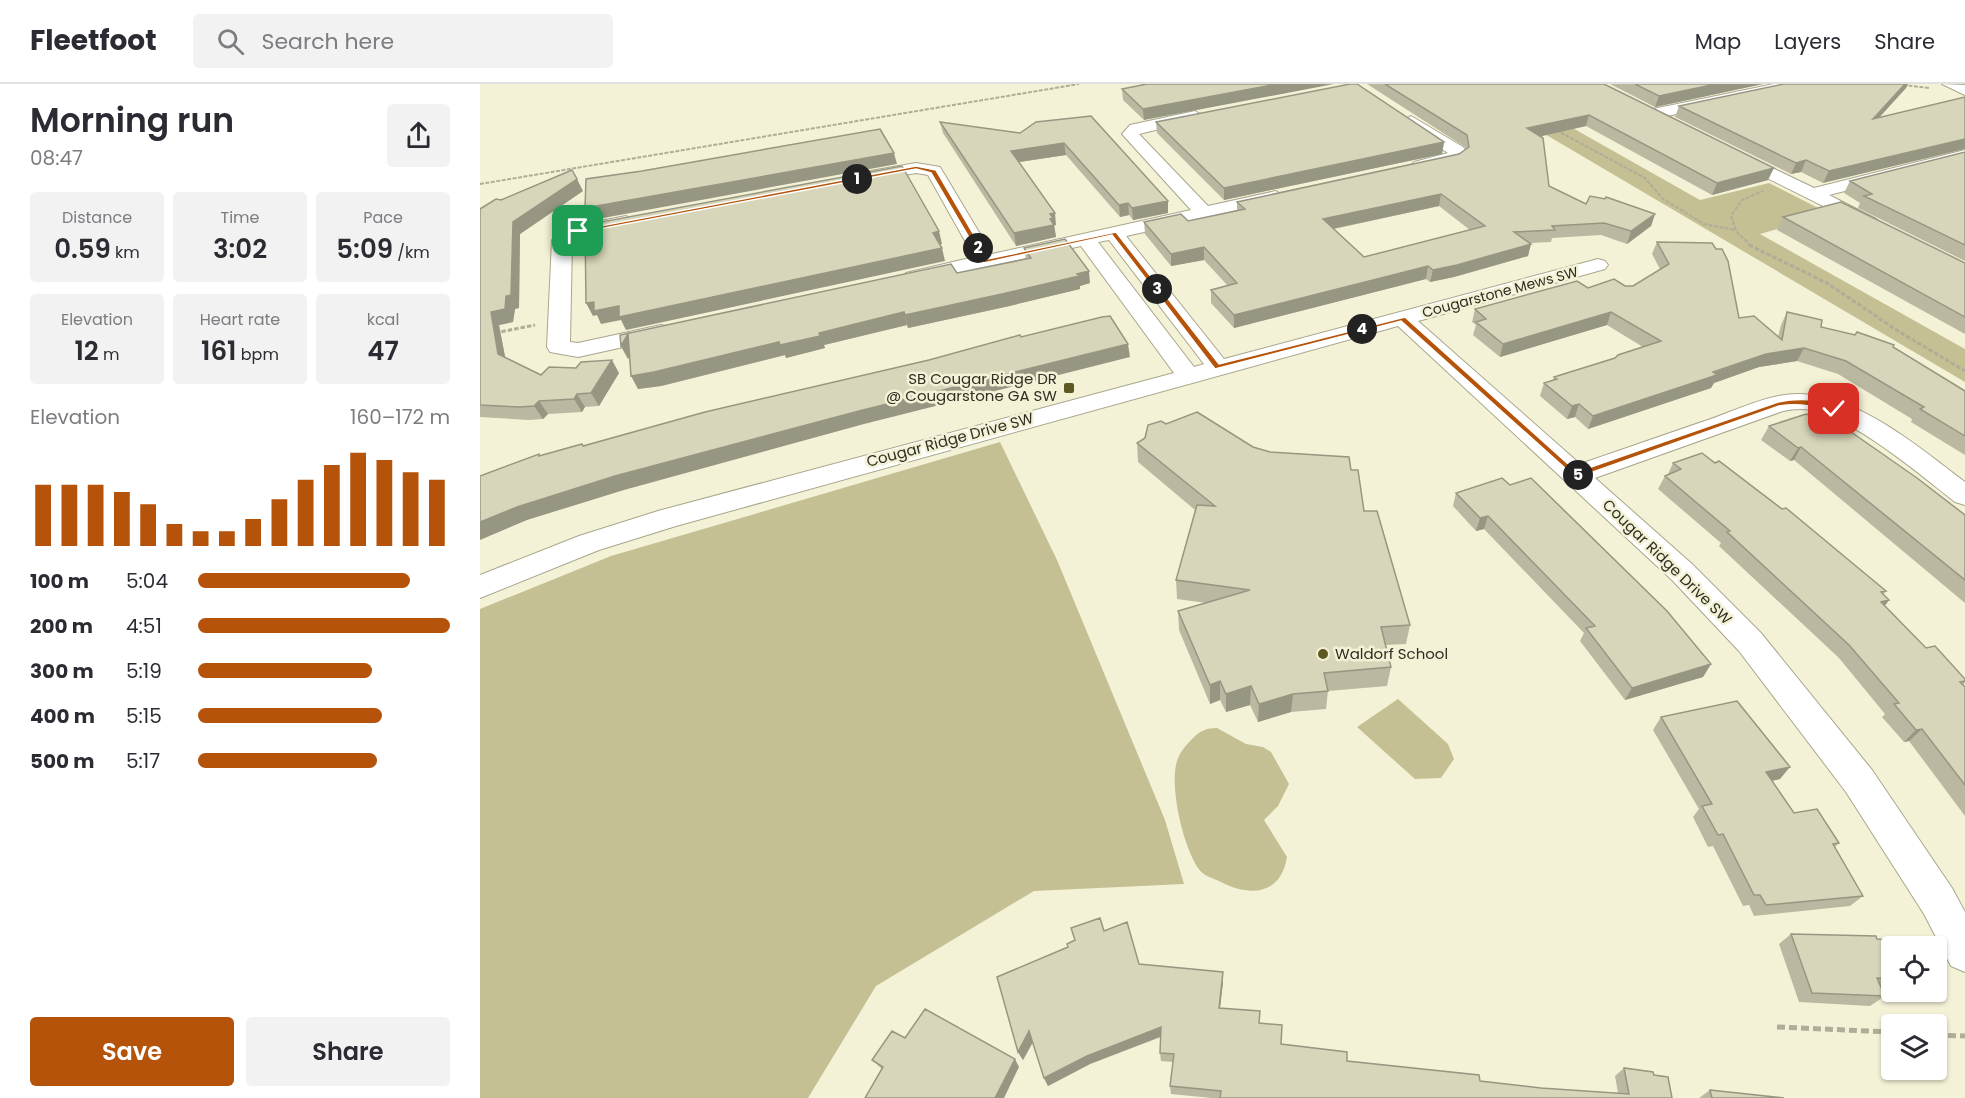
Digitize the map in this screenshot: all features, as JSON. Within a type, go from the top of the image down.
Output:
[{"type":"street","points":[[1674,125],[1648,112],[1796,84]]},
{"type":"street","points":[[1943,86],[1965,90]]},
{"type":"street","points":[[1204,213],[1130,134],[1136,128],[1215,113]]},
{"type":"street","points":[[1399,170],[1456,158],[1457,151],[1400,114]]},
{"type":"street","points":[[1717,146],[1883,231]]},
{"type":"street","points":[[1812,194],[1965,155]]},
{"type":"street","points":[[846,181],[916,168],[934,171],[986,261]]},
{"type":"street","points":[[893,282],[1295,193]]},
{"type":"street","points":[[648,218],[578,231],[562,240],[558,347],[578,350],[683,327]]},
{"type":"street","points":[[1114,233],[1218,367]]},
{"type":"street","points":[[1086,239],[1188,375]]},
{"type":"street","name":"Cougarstone Mews SW","points":[[1403,319],[1598,265]]},
{"type":"street","name":"Cougar Ridge Drive SW","points":[[480,587],[589,543],[668,518],[1188,375],[1403,319],[1689,579],[1750,642],[1859,781],[1938,901],[1965,952]]},
{"type":"street","points":[[1576,475],[1778,404],[1795,401],[1814,403],[1851,417],[1965,496]]},
{"type":"path","points":[[480,184],[1079,84]]},
{"type":"path","points":[[1896,85],[1943,86]]},
{"type":"path","points":[[1550,126],[1645,178],[1664,199],[1687,215],[1704,224],[1735,230],[1766,254],[1821,280],[1898,332],[1965,371]]},
{"type":"path","points":[[1735,230],[1731,220],[1735,205],[1753,194],[1771,189]]},
{"type":"path","points":[[491,334],[559,320]]},
{"type":"path","points":[[1777,1027],[1881,1032]]},
{"type":"path","points":[[1947,1035],[1965,1036]]},
{"type":"shaded area","points":[[1460,84],[1495,84],[1700,200],[1769,183],[1830,214],[1760,234],[1965,349],[1965,382]]},
{"type":"shaded area","points":[[1000,442],[1057,560],[1165,820],[1184,884],[1034,891],[876,986],[808,1098],[480,1098],[480,609],[611,556]]},
{"type":"shaded area","points":[[1398,699],[1448,744],[1454,759],[1441,778],[1415,779],[1357,727]]},
{"type":"shaded area","points":[[1217,728],[1246,744],[1263,747],[1271,752],[1289,784],[1278,806],[1264,820],[1287,857],[1284,870],[1271,886],[1263,889],[1243,890],[1208,876],[1198,868],[1187,846],[1176,800],[1177,761],[1196,736],[1206,729]]},
{"type":"building","points":[[1147,84],[1278,84],[1143,109],[1122,89]]},
{"type":"building","points":[[1357,84],[1444,142],[1224,188],[1156,122]]},
{"type":"building","points":[[1385,84],[1604,84],[1774,168],[1717,183],[1589,115],[1527,128],[1543,138],[1549,186],[1586,204],[1590,196],[1605,199],[1606,197],[1655,214],[1631,231],[1604,223],[1552,226],[1555,230],[1514,232],[1531,244],[1457,265],[1433,270],[1428,266],[1234,315],[1211,290],[1237,283],[1204,247],[1171,254],[1144,222],[1181,214],[1188,221],[1245,209],[1237,202],[1459,154],[1469,147],[1467,135]],"holes":[[[1441,194],[1485,226],[1364,257],[1323,219]]]},
{"type":"building","points":[[1635,84],[1716,84],[1659,96]]},
{"type":"building","points":[[1784,84],[1905,84],[1873,119],[1965,97],[1965,139],[1829,171],[1806,160],[1796,163],[1679,106]]},
{"type":"building","points":[[1091,116],[1168,201],[1132,208],[1128,203],[1119,205],[1064,143],[1011,151],[1055,213],[1050,214],[1054,225],[1014,233],[940,122],[1020,133],[1036,122]]},
{"type":"building","points":[[880,129],[894,153],[585,208],[586,179]]},
{"type":"building","points":[[1965,152],[1965,245],[1864,196],[1872,194],[1850,181]]},
{"type":"building","points":[[902,166],[939,231],[933,233],[942,248],[619,317],[619,306],[594,311],[594,302],[586,303],[585,225]]},
{"type":"building","points":[[572,170],[577,179],[513,222],[511,295],[506,296],[505,309],[491,312],[498,354],[541,375],[549,367],[576,368],[581,362],[612,360],[591,393],[577,394],[574,399],[539,401],[534,406],[520,407],[480,405],[480,209],[496,199],[501,200]]},
{"type":"building","points":[[1841,202],[1965,263],[1965,317],[1783,217]]},
{"type":"building","points":[[1065,239],[1089,271],[1077,274],[1079,276],[1002,294],[905,315],[904,312],[819,333],[820,336],[780,345],[779,342],[631,376],[628,334],[621,346],[620,335],[951,264],[957,273],[1031,258],[1024,248]]},
{"type":"building","points":[[1657,242],[1712,243],[1716,249],[1722,249],[1728,261],[1739,318],[1754,316],[1782,340],[1787,312],[1822,320],[1821,327],[1855,335],[1857,332],[1894,345],[1893,347],[1965,391],[1965,436],[1920,409],[1924,407],[1846,361],[1804,348],[1766,354],[1713,372],[1717,375],[1593,416],[1579,404],[1572,406],[1544,383],[1557,379],[1554,377],[1661,341],[1611,312],[1503,344],[1476,322],[1486,319],[1475,309],[1577,281],[1588,288],[1614,279],[1625,286],[1633,286],[1669,264]]},
{"type":"building","points":[[1110,316],[1128,344],[859,411],[615,476],[517,507],[480,522],[480,476],[539,454],[539,456],[582,444],[583,446],[705,412],[929,360],[1020,335],[1021,337]]},
{"type":"building","points":[[1197,412],[1253,447],[1270,452],[1349,457],[1351,470],[1358,470],[1364,511],[1377,511],[1410,625],[1381,627],[1391,667],[1324,673],[1328,691],[1293,694],[1259,704],[1251,686],[1226,694],[1220,681],[1210,685],[1178,611],[1250,590],[1176,580],[1197,505],[1215,506],[1137,443],[1145,438],[1148,425],[1161,421],[1166,424]]},
{"type":"building","points":[[1807,414],[1819,422],[1831,418],[1917,478],[1965,515],[1965,580],[1801,447],[1798,448],[1769,426]]},
{"type":"building","points":[[1702,453],[1715,463],[1719,461],[1782,509],[1786,508],[1886,591],[1881,592],[1889,600],[1881,602],[1926,648],[1935,646],[1965,679],[1960,682],[1965,687],[1965,785],[1922,729],[1916,730],[1894,704],[1899,703],[1849,645],[1727,532],[1730,531],[1665,476],[1681,469],[1673,463]]},
{"type":"building","points":[[1502,478],[1510,485],[1531,478],[1667,611],[1711,664],[1632,688],[1586,628],[1595,626],[1488,516],[1480,518],[1456,493]]},
{"type":"building","points":[[1737,701],[1790,767],[1766,772],[1794,813],[1817,809],[1839,843],[1833,844],[1863,896],[1766,905],[1760,895],[1754,895],[1723,834],[1718,835],[1702,806],[1712,804],[1661,717]]},
{"type":"building","points":[[1100,918],[1104,931],[1127,922],[1139,964],[1223,972],[1219,1008],[1260,1011],[1259,1023],[1282,1025],[1281,1044],[1347,1052],[1347,1061],[1479,1075],[1480,1081],[1541,1088],[1629,1094],[1624,1068],[1653,1072],[1654,1075],[1668,1077],[1672,1098],[1220,1098],[1221,1091],[1170,1086],[1174,1054],[1160,1053],[1161,1027],[1087,1056],[1044,1078],[1029,1031],[1018,1052],[997,977],[1068,947],[1067,944],[1075,940],[1071,928]]},
{"type":"building","points":[[1791,934],[1876,936],[1877,939],[1881,939],[1881,978],[1877,978],[1881,987],[1881,996],[1812,993]]},
{"type":"building","points":[[925,1009],[1015,1059],[995,1098],[865,1098],[883,1067],[872,1060],[892,1031],[905,1038]]},
{"type":"building","points":[[1710,1090],[1784,1098],[1712,1098]]},
{"type":"place","name":"SB Cougar Ridge DR @ Cougarstone GA SW","points":[[1069,388]]},
{"type":"place","name":"Waldorf School","points":[[1323,654]]},
{"type":"route","points":[[578,231],[916,168],[934,171],[986,261],[1114,233],[1218,367],[1403,319],[1576,475],[1778,404],[1795,401],[1814,403],[1834,409]]}]
